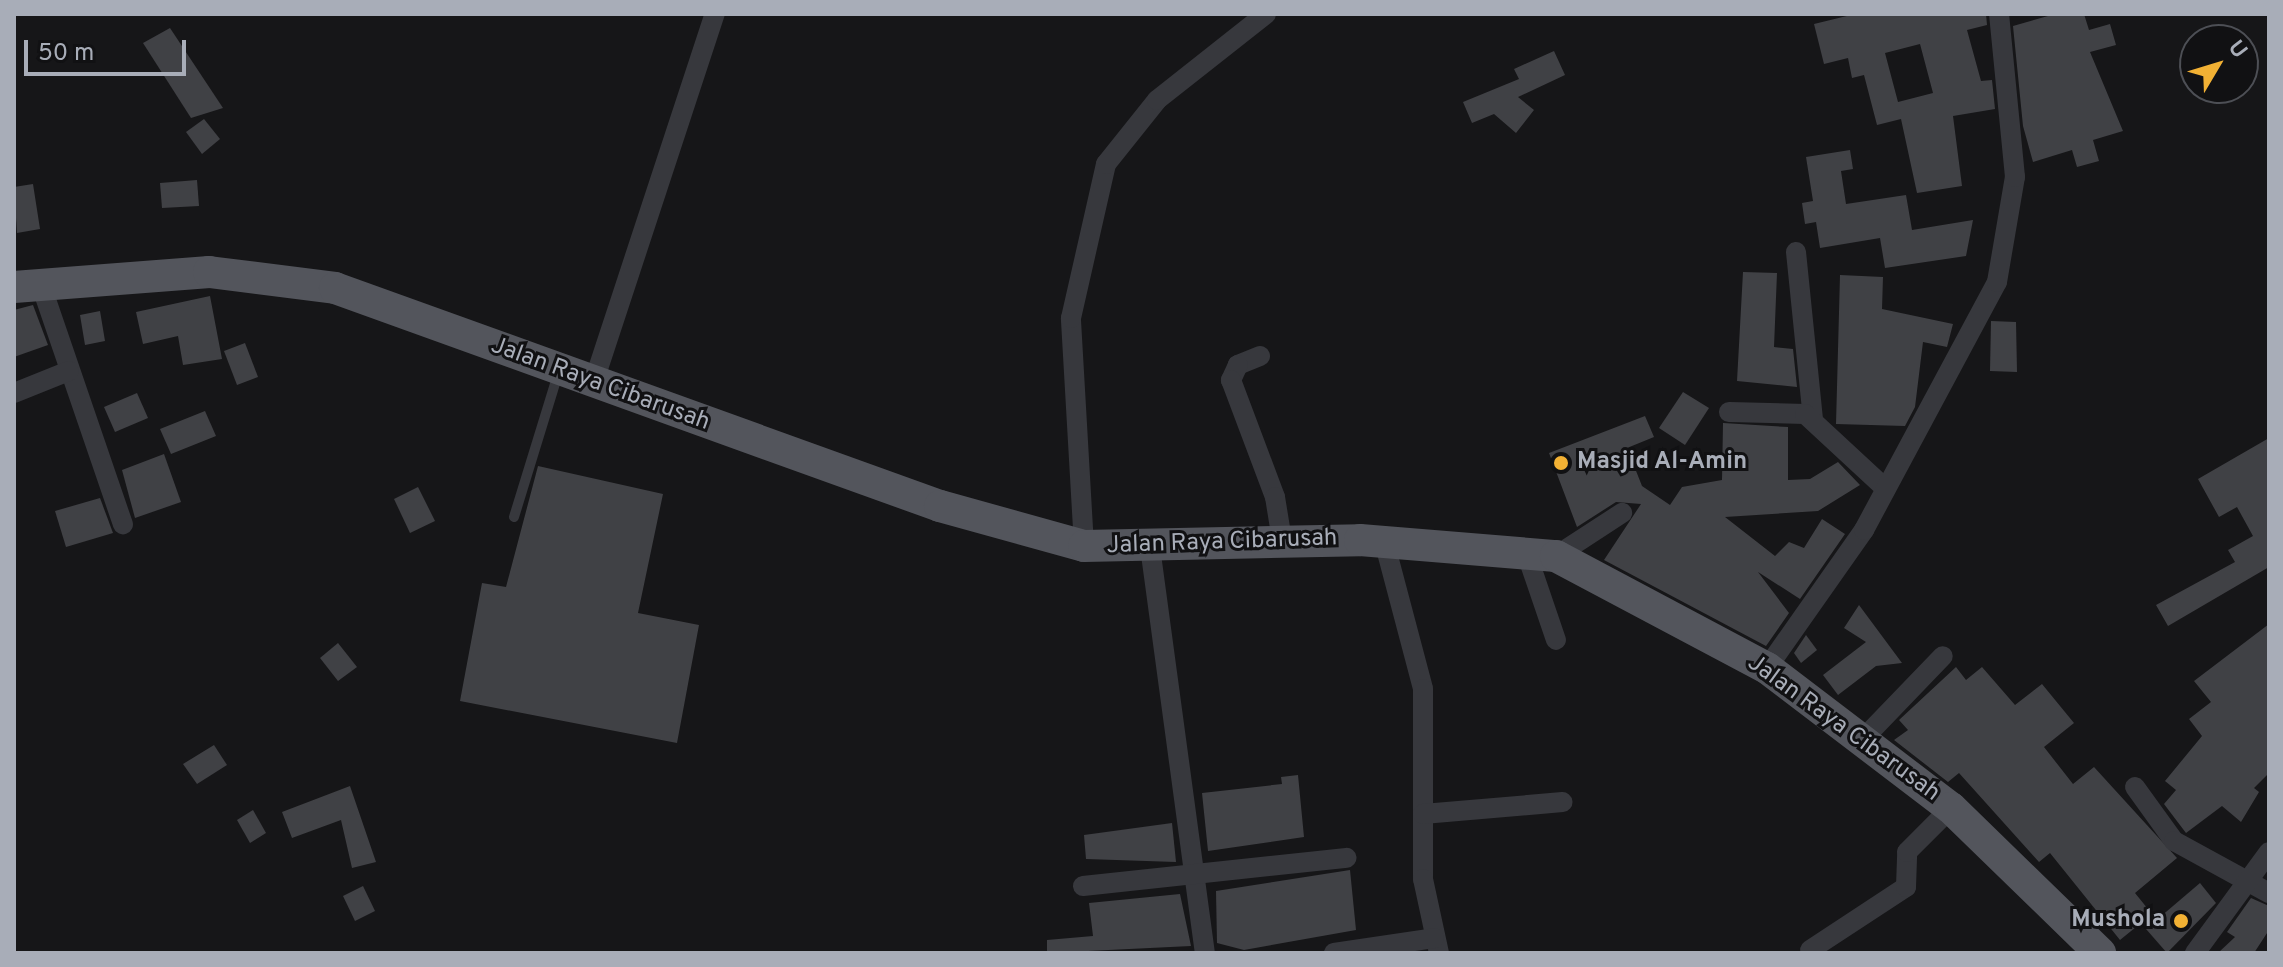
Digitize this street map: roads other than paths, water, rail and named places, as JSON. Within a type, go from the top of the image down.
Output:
[{"type":"main road","name":"Jalan Raya Cibarusah","points":[[27,286],[186,272],[298,280],[373,299],[559,372],[1010,529],[1084,546],[1150,547],[1282,540],[1384,541],[1525,549],[1556,556],[1767,668],[1951,808],[2100,953]]},
{"type":"street","points":[[593,384],[715,14]]},
{"type":"street","points":[[1084,546],[1071,318],[1106,164],[1157,100],[1266,14]]},
{"type":"street","points":[[1767,668],[1886,489],[1974,336],[2006,248],[2015,123],[1999,14]]},
{"type":"street","points":[[1796,252],[1813,419]]},
{"type":"street","points":[[27,286],[69,371],[123,524]]},
{"type":"street","points":[[1260,356],[1238,365],[1231,380],[1275,497],[1282,540]]},
{"type":"street","points":[[14,393],[69,371]]},
{"type":"street","points":[[1729,412],[1813,419],[1886,489]]},
{"type":"street","points":[[1556,556],[1622,513]]},
{"type":"street","points":[[1334,953],[1436,945],[1423,879],[1423,689],[1384,541]]},
{"type":"street","points":[[1150,547],[1205,953]]},
{"type":"street","points":[[1525,549],[1556,640]]},
{"type":"street","points":[[1863,739],[1943,656]]},
{"type":"street","points":[[2135,787],[2174,841],[2260,888]]},
{"type":"street","points":[[1423,814],[1562,802]]},
{"type":"street","points":[[1810,950],[1907,886],[1907,852],[1951,808]]},
{"type":"street","points":[[2195,953],[2260,888],[2269,852]]},
{"type":"street","points":[[1083,886],[1347,858]]},
{"type":"lane","points":[[514,517],[559,372]]},
{"type":"place","name":"Masjid Al-Amin","points":[[1561,463]]},
{"type":"place","name":"Mushola","points":[[2181,921]]}]
